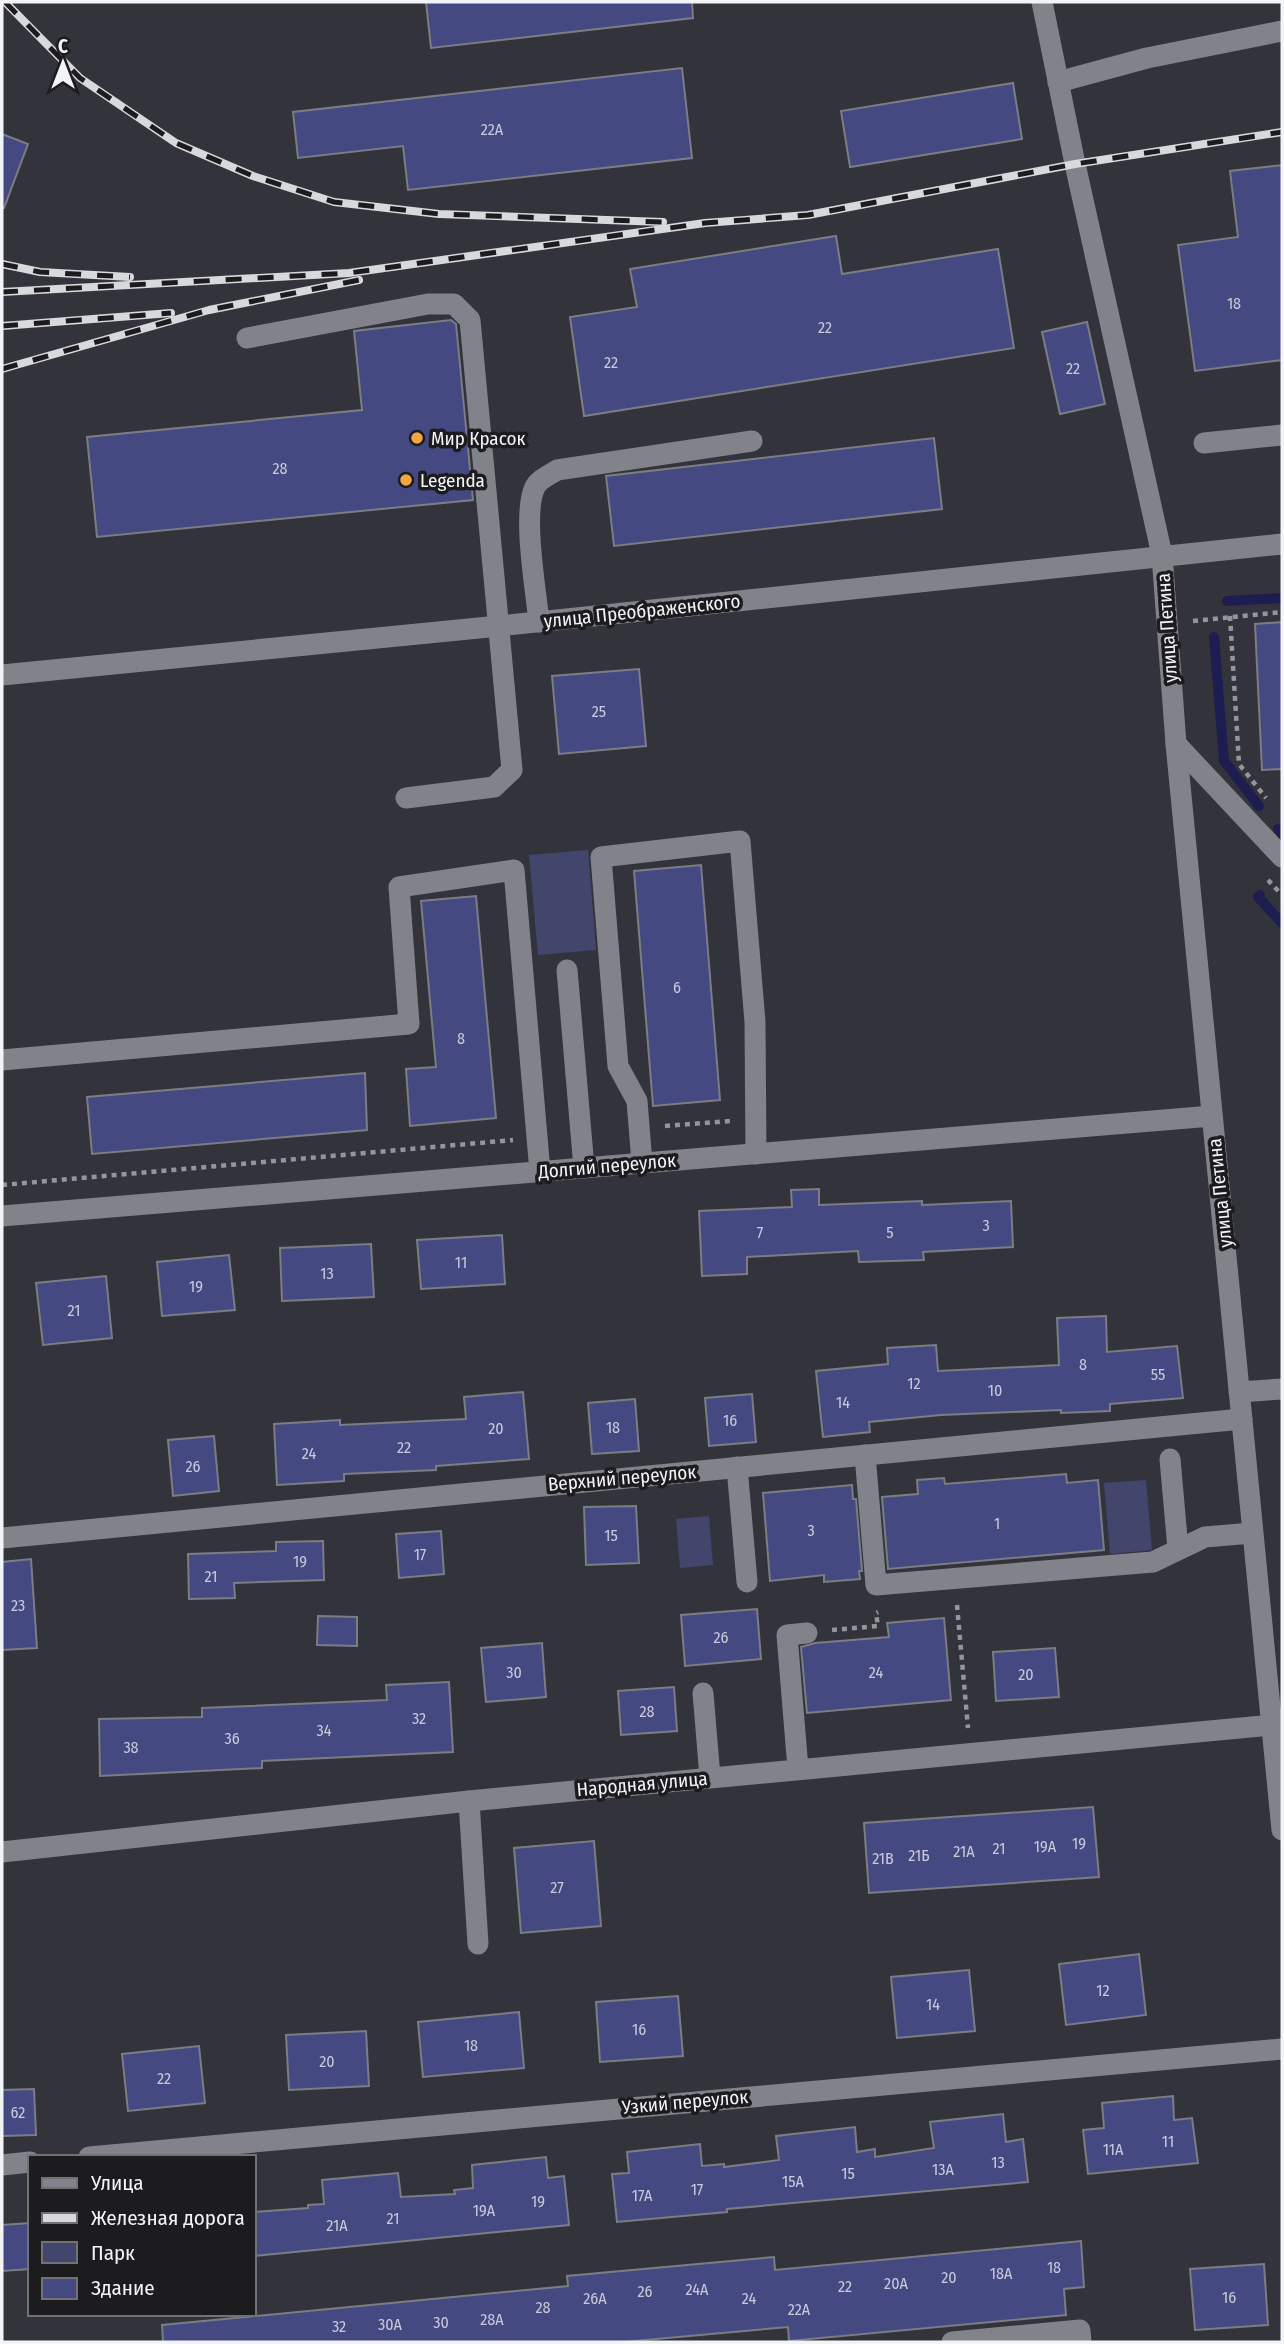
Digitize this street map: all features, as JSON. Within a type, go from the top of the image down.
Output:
[{"type":"street","name":"улица Петина","points":[[1042,2],[1161,555],[1175,744],[1252,1533],[1277,1725],[1282,1830]]},
{"type":"street","points":[[1058,82],[1147,58],[1282,31]]},
{"type":"street","points":[[247,338],[428,304],[454,304],[470,320],[512,770],[494,787],[406,799]]},
{"type":"street","points":[[1204,443],[1282,435]]},
{"type":"street","points":[[539,622],[530,501],[537,483],[557,470],[752,441]]},
{"type":"street","name":"улица Преображенского","points":[[2,675],[1282,544]]},
{"type":"street","points":[[1175,744],[1282,857]]},
{"type":"street","points":[[642,1163],[637,1101],[618,1066],[601,857],[740,841],[755,1022],[755,1154]]},
{"type":"street","points":[[2,1060],[409,1024],[399,887],[514,870],[540,1171]]},
{"type":"street","points":[[568,970],[584,1168]]},
{"type":"street","name":"Долгий переулок","points":[[2,1212],[584,1168],[1212,1116]]},
{"type":"street","points":[[1240,1392],[1282,1389]]},
{"type":"street","name":"Верхний переулок","points":[[2,1538],[1242,1419]]},
{"type":"street","points":[[865,1455],[876,1585],[1153,1562],[1205,1537],[1252,1533]]},
{"type":"street","points":[[1170,1459],[1178,1549]]},
{"type":"street","points":[[737,1467],[747,1582]]},
{"type":"street","points":[[798,1769],[787,1635],[807,1633]]},
{"type":"street","points":[[703,1693],[710,1777]]},
{"type":"street","name":"Народная улица","points":[[2,1852],[469,1801],[1277,1725]]},
{"type":"street","points":[[469,1801],[478,1944]]},
{"type":"street","name":"Узкий переулок","points":[[111,2155],[1282,2049]]},
{"type":"street","points":[[2,2165],[28,2162]]},
{"type":"street","points":[[952,2342],[1080,2330],[1081,2342]]},
{"type":"path","points":[[1167,625],[1282,611]]},
{"type":"path","points":[[1230,616],[1239,764],[1269,802]]},
{"type":"path","points":[[640,1129],[755,1118]]},
{"type":"path","points":[[2,1185],[537,1138]]},
{"type":"path","points":[[944,1606],[957,1605],[970,1754]]},
{"type":"path","points":[[807,1633],[878,1626],[876,1613],[890,1611]]},
{"type":"green space","points":[[588,850],[596,950],[538,955],[529,855]]},
{"type":"green space","points":[[1146,1480],[1152,1550],[1110,1554],[1104,1483]]},
{"type":"green space","points":[[709,1516],[713,1565],[680,1568],[676,1519]]},
{"type":"building","points":[[426,2],[692,2],[693,18],[431,48]]},
{"type":"building","points":[[682,68],[692,158],[408,190],[403,146],[298,158],[293,112]]},
{"type":"building","points":[[1013,83],[1022,139],[850,167],[841,111]]},
{"type":"building","points":[[2,134],[28,144],[4,208],[2,208]]},
{"type":"building","points":[[1282,165],[1282,360],[1195,371],[1178,245],[1238,237],[1230,171]]},
{"type":"building","points":[[836,236],[842,274],[998,249],[1014,348],[584,416],[570,317],[637,307],[630,269]]},
{"type":"building","points":[[451,320],[456,324],[473,500],[97,537],[87,437],[362,410],[354,331]]},
{"type":"building","points":[[1087,322],[1105,404],[1060,414],[1042,332]]},
{"type":"building","points":[[934,438],[942,509],[614,546],[606,476]]},
{"type":"building","points":[[1282,622],[1282,769],[1262,770],[1255,624]]},
{"type":"building","points":[[639,669],[646,746],[559,754],[552,676]]},
{"type":"building","points":[[701,865],[720,1100],[653,1106],[634,871]]},
{"type":"building","points":[[476,896],[496,1118],[410,1126],[406,1069],[436,1067],[421,901]]},
{"type":"building","points":[[365,1073],[367,1130],[92,1154],[87,1097]]},
{"type":"building","points":[[819,1189],[819,1205],[922,1201],[922,1205],[1011,1201],[1013,1247],[923,1252],[924,1260],[859,1262],[858,1251],[747,1257],[747,1274],[702,1276],[699,1211],[792,1207],[791,1190]]},
{"type":"building","points":[[502,1235],[505,1284],[421,1289],[417,1240]]},
{"type":"building","points":[[371,1244],[374,1297],[282,1301],[280,1248]]},
{"type":"building","points":[[229,1255],[235,1310],[162,1316],[157,1262]]},
{"type":"building","points":[[106,1276],[112,1338],[43,1345],[36,1283]]},
{"type":"building","points":[[1106,1316],[1107,1352],[1177,1346],[1183,1398],[1110,1404],[1110,1411],[1061,1413],[1061,1410],[941,1415],[869,1422],[870,1432],[823,1437],[816,1371],[888,1364],[887,1348],[936,1345],[938,1371],[1059,1365],[1057,1318]]},
{"type":"building","points":[[523,1392],[529,1459],[436,1466],[436,1470],[344,1474],[344,1481],[277,1485],[274,1424],[340,1420],[340,1425],[466,1419],[464,1397]]},
{"type":"building","points":[[752,1394],[756,1442],[709,1446],[705,1398]]},
{"type":"building","points":[[635,1399],[639,1451],[592,1454],[588,1403]]},
{"type":"building","points":[[214,1436],[219,1491],[173,1496],[168,1440]]},
{"type":"building","points":[[1066,1474],[1067,1483],[1098,1480],[1104,1550],[888,1569],[882,1497],[918,1494],[917,1480],[944,1478],[945,1484]]},
{"type":"building","points":[[852,1485],[853,1499],[856,1499],[862,1571],[859,1571],[860,1579],[824,1582],[824,1575],[770,1581],[763,1493]]},
{"type":"building","points":[[636,1506],[639,1563],[586,1565],[584,1507]]},
{"type":"building","points":[[441,1531],[444,1574],[399,1578],[396,1534]]},
{"type":"building","points":[[323,1541],[324,1580],[234,1583],[235,1598],[189,1599],[188,1554],[276,1551],[276,1542]]},
{"type":"building","points":[[31,1559],[37,1648],[2,1650],[2,1562]]},
{"type":"building","points":[[757,1609],[761,1659],[685,1666],[681,1615]]},
{"type":"building","points":[[318,1616],[357,1617],[357,1646],[317,1645]]},
{"type":"building","points":[[944,1618],[951,1700],[807,1713],[801,1647],[815,1643],[889,1637],[887,1623]]},
{"type":"building","points":[[542,1643],[546,1697],[486,1702],[481,1648]]},
{"type":"building","points":[[1055,1648],[1059,1697],[996,1701],[993,1652]]},
{"type":"building","points":[[449,1682],[453,1752],[262,1761],[262,1768],[100,1776],[99,1719],[202,1717],[202,1708],[387,1700],[386,1685]]},
{"type":"building","points":[[674,1687],[677,1731],[621,1735],[618,1691]]},
{"type":"building","points":[[1093,1807],[1099,1877],[869,1893],[864,1823]]},
{"type":"building","points":[[594,1841],[601,1926],[521,1933],[514,1848]]},
{"type":"building","points":[[1139,1954],[1146,2015],[1066,2025],[1059,1964]]},
{"type":"building","points":[[969,1970],[975,2031],[897,2038],[891,1977]]},
{"type":"building","points":[[678,1996],[683,2056],[600,2062],[596,2002]]},
{"type":"building","points":[[519,2012],[524,2068],[423,2077],[418,2022]]},
{"type":"building","points":[[366,2031],[369,2086],[289,2090],[286,2035]]},
{"type":"building","points":[[199,2046],[205,2103],[128,2111],[122,2054]]},
{"type":"building","points":[[34,2089],[36,2135],[2,2136],[2,2090]]},
{"type":"building","points":[[1173,2096],[1174,2120],[1192,2118],[1198,2163],[1088,2174],[1083,2130],[1104,2128],[1102,2103]]},
{"type":"building","points":[[1003,2114],[1006,2142],[1023,2139],[1028,2182],[727,2209],[727,2212],[617,2222],[612,2174],[629,2173],[627,2152],[700,2144],[702,2166],[724,2164],[724,2167],[779,2160],[776,2136],[855,2127],[857,2152],[875,2149],[875,2157],[934,2148],[930,2122]]},
{"type":"building","points":[[546,2157],[548,2178],[564,2176],[569,2225],[256,2256],[256,2212],[308,2208],[308,2205],[324,2204],[322,2180],[398,2173],[401,2197],[455,2194],[454,2190],[473,2188],[472,2165]]},
{"type":"building","points":[[28,2223],[28,2269],[2,2271],[2,2225]]},
{"type":"building","points":[[1081,2241],[1084,2287],[1064,2289],[1066,2315],[789,2341],[788,2327],[623,2342],[163,2342],[162,2325],[568,2286],[567,2276],[774,2257],[775,2270]]},
{"type":"building","points":[[1264,2264],[1268,2325],[1195,2330],[1190,2269]]},
{"type":"waterway","points":[[1227,601],[1282,598]]},
{"type":"waterway","points":[[1214,637],[1224,761],[1259,806]]},
{"type":"waterway","points":[[1278,829],[1282,834]]},
{"type":"waterway","points":[[1260,895],[1258,897],[1282,923]]},
{"type":"railway","points":[[5,2],[80,78],[176,143],[253,176],[334,202],[439,214],[663,222]]},
{"type":"railway","points":[[2,292],[349,273],[705,223],[808,215],[1075,164],[1282,132]]},
{"type":"railway","points":[[2,264],[40,272],[130,277]]},
{"type":"railway","points":[[2,369],[209,310],[359,280]]},
{"type":"railway","points":[[2,326],[171,313]]},
{"type":"place","name":"Мир Красок","points":[[417,438]]},
{"type":"place","name":"Legenda","points":[[406,480]]}]
